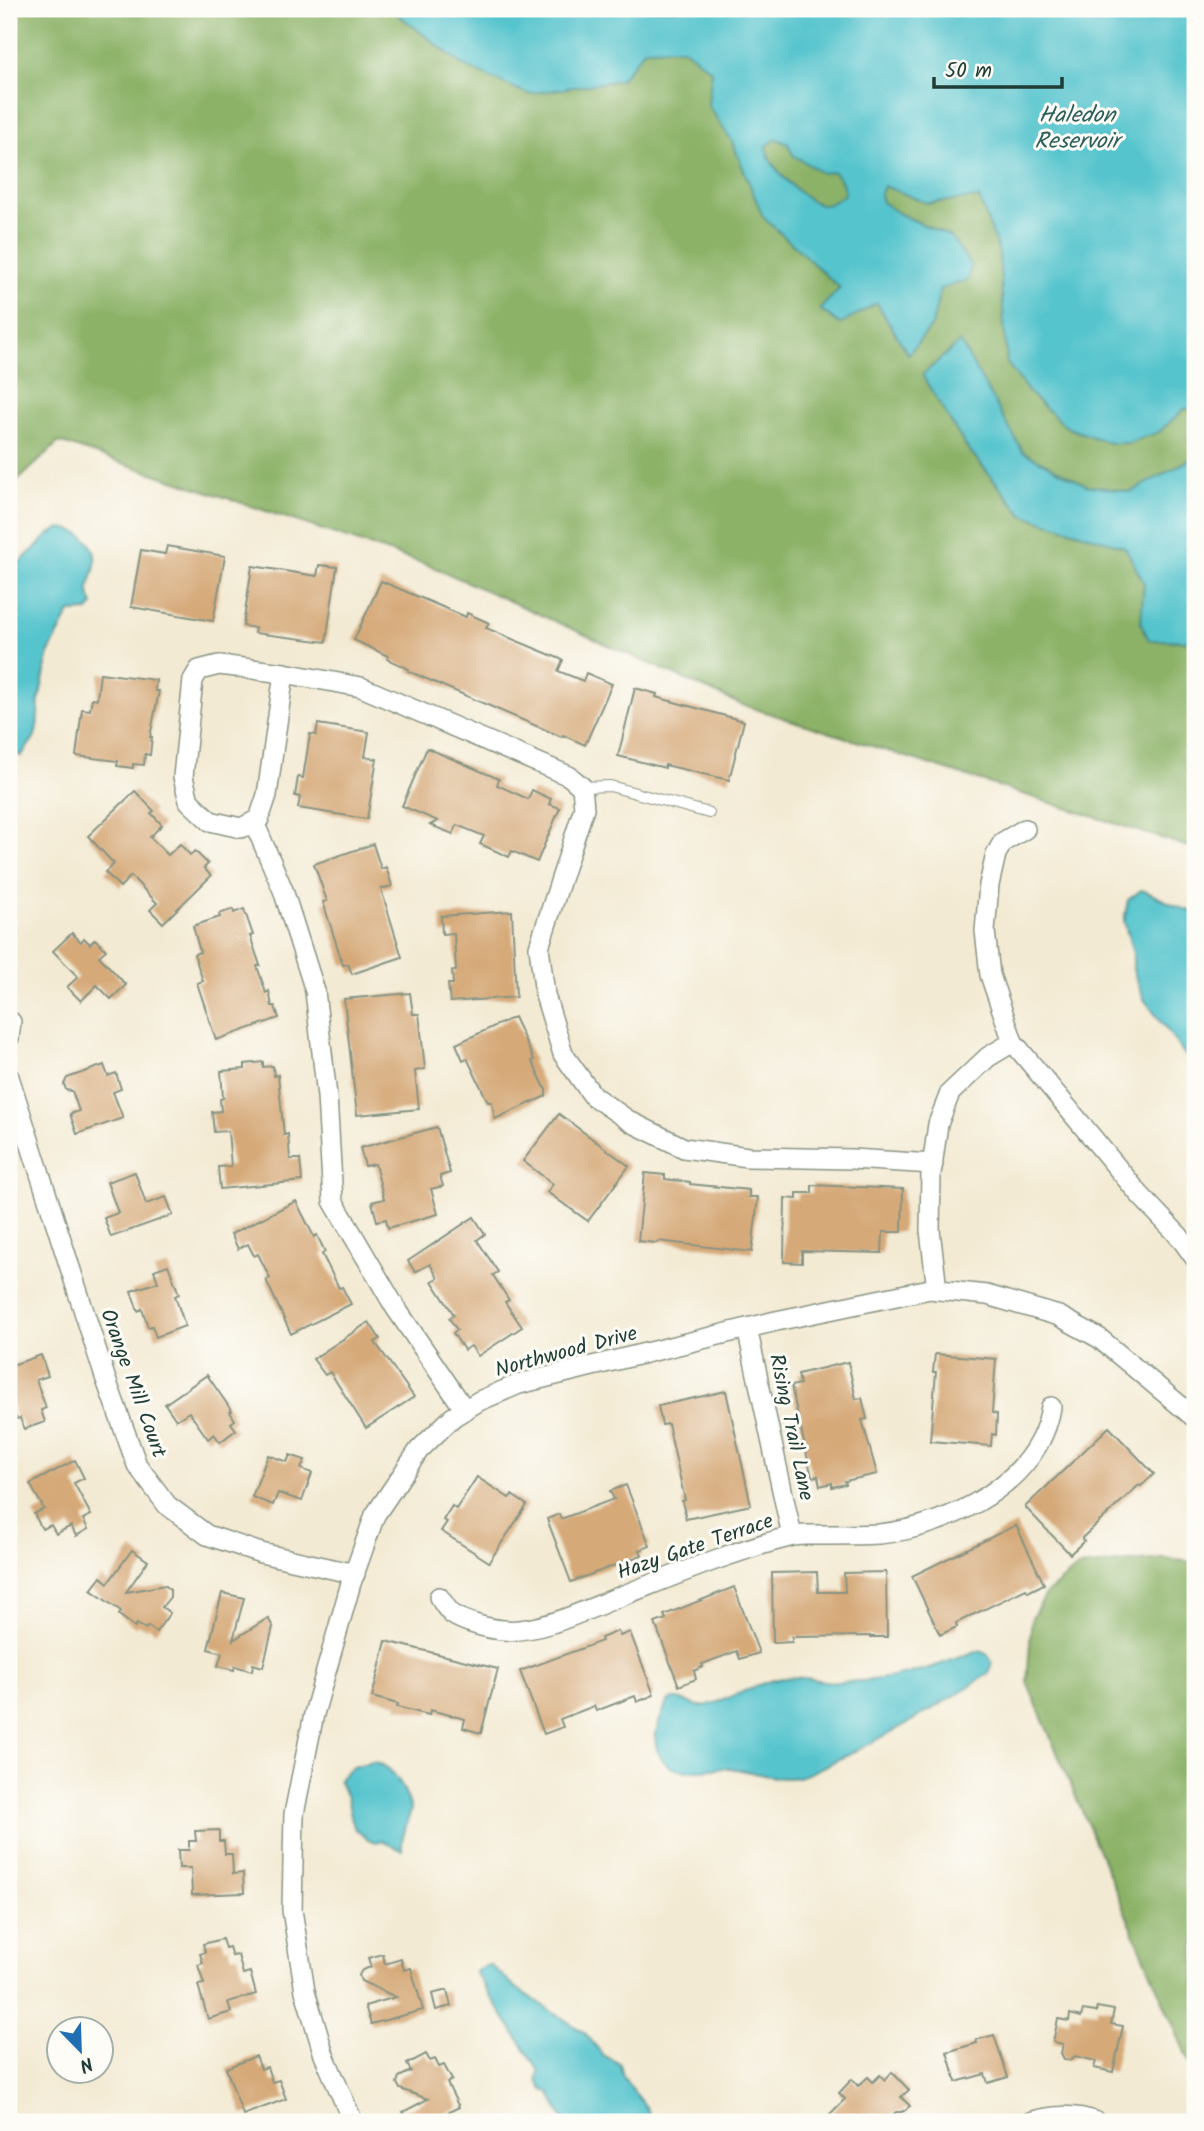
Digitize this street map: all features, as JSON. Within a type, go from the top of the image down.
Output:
[{"type":"street","points":[[284,673],[267,795],[259,820],[241,828],[210,821],[189,801],[183,777],[192,680],[199,670],[219,665],[284,673],[361,687],[569,776],[582,787],[583,808],[539,947],[545,995],[563,1054],[593,1096],[631,1122],[684,1148],[748,1157],[933,1164]]},
{"type":"street","points":[[254,822],[284,890],[315,991],[327,1096],[333,1201],[395,1307],[465,1410]]},
{"type":"street","points":[[1025,829],[1003,842],[996,854],[989,885],[985,931],[989,975],[1013,1042],[1195,1258]]},
{"type":"street","points":[[937,1290],[930,1230],[938,1124],[950,1093],[988,1057],[1013,1042]]},
{"type":"street","name":"Orange Mill Court","points":[[9,1077],[136,1465],[167,1505],[207,1535],[261,1553],[355,1574]]},
{"type":"street","name":"Northwood Drive","points":[[353,2122],[324,2055],[305,1991],[292,1909],[294,1814],[314,1714],[374,1515],[419,1450],[453,1418],[479,1401],[519,1384],[747,1328],[930,1289],[987,1295],[1059,1316],[1099,1338],[1195,1418]]},
{"type":"street","name":"Rising Trail Lane","points":[[747,1328],[792,1536]]},
{"type":"street","name":"Hazy Gate Terrace","points":[[439,1597],[452,1614],[475,1624],[504,1631],[542,1626],[727,1556],[792,1536],[878,1534],[909,1529],[951,1516],[993,1492],[1022,1464],[1038,1444],[1048,1425],[1051,1407]]},
{"type":"street","points":[[1030,2122],[1047,2117],[1084,2118],[1096,2122]]},
{"type":"lane","points":[[582,787],[610,786],[709,813]]},
{"type":"green space","points":[[16,9],[391,9],[464,66],[620,80],[645,49],[683,48],[712,71],[708,105],[732,141],[763,217],[840,288],[821,309],[840,324],[877,303],[908,354],[932,326],[951,237],[900,214],[881,202],[880,195],[884,186],[927,203],[979,198],[999,252],[1007,363],[1030,394],[1068,428],[1159,432],[1184,409],[1195,408],[1195,458],[1131,492],[1086,485],[1023,452],[998,409],[950,419],[965,445],[1022,515],[1125,547],[1144,583],[1141,623],[1149,640],[1195,641],[1195,849],[740,704],[431,566],[59,442],[9,489],[9,21]]},
{"type":"green space","points":[[777,139],[788,144],[793,155],[834,172],[842,182],[845,194],[825,205],[810,200],[793,187],[768,156],[766,146]]},
{"type":"green space","points":[[1163,1559],[1195,1562],[1195,2076],[1027,1682],[1032,1617],[1047,1593],[1078,1567]]},
{"type":"water","name":"Haledon Reservoir","points":[[391,9],[1195,9],[1195,408],[1184,409],[1159,432],[1128,443],[1110,443],[1068,428],[1030,394],[1007,363],[999,252],[979,198],[927,203],[884,186],[880,195],[882,202],[900,214],[951,237],[971,266],[968,280],[940,289],[932,326],[908,354],[877,303],[840,324],[820,309],[840,288],[763,217],[732,141],[708,105],[712,71],[683,48],[645,49],[620,80],[528,94],[464,66]],"holes":[[[777,139],[788,144],[793,155],[822,173],[834,172],[842,182],[845,194],[825,205],[810,200],[793,187],[769,157],[766,146]]]},
{"type":"water","points":[[960,342],[1023,452],[1086,485],[1131,492],[1195,458],[1195,641],[1149,640],[1141,623],[1144,583],[1125,547],[1023,515],[965,445],[922,375]]},
{"type":"water","points":[[60,528],[81,535],[94,550],[95,565],[89,590],[93,605],[88,611],[70,612],[49,652],[39,700],[37,729],[21,756],[9,750],[9,572]]},
{"type":"water","points":[[1141,890],[1195,912],[1195,1068],[1144,999],[1133,970],[1133,953],[1124,921],[1128,900]]},
{"type":"water","points":[[976,1651],[985,1653],[990,1658],[988,1674],[864,1747],[802,1776],[785,1778],[729,1768],[692,1771],[677,1769],[667,1764],[658,1751],[658,1727],[666,1706],[673,1699],[704,1706],[765,1683],[791,1677],[837,1682],[873,1680],[925,1669]]},
{"type":"water","points":[[375,1762],[394,1774],[403,1787],[411,1809],[402,1840],[402,1850],[368,1839],[355,1829],[347,1797],[339,1782],[345,1773],[354,1767]]},
{"type":"water","points":[[489,1964],[519,1990],[585,2033],[603,2055],[620,2064],[625,2079],[645,2105],[651,2122],[565,2122],[549,2092],[543,2090],[537,2079],[539,2071],[475,1972]]},
{"type":"building","points":[[167,546],[225,556],[213,621],[131,607],[141,550],[165,554]]},
{"type":"building","points":[[319,565],[337,567],[326,642],[254,633],[255,628],[243,626],[252,566],[317,576]]},
{"type":"building","points":[[381,581],[466,617],[467,613],[489,623],[486,628],[563,660],[558,671],[583,681],[586,673],[612,684],[585,745],[408,671],[409,669],[387,659],[388,656],[354,640]]},
{"type":"building","points":[[100,673],[156,680],[155,691],[159,691],[150,737],[150,755],[145,754],[144,765],[133,764],[133,768],[117,766],[118,761],[76,756],[82,709],[90,710],[92,698],[97,699]]},
{"type":"building","points":[[635,688],[657,694],[656,697],[744,721],[729,780],[618,756]]},
{"type":"building","points":[[318,724],[369,732],[365,757],[377,759],[367,819],[298,808],[300,797],[295,796],[298,777],[303,778],[310,734],[316,735]]},
{"type":"building","points":[[427,748],[499,779],[497,785],[528,799],[532,790],[551,799],[549,804],[560,808],[537,862],[512,851],[509,857],[480,844],[484,836],[457,825],[453,834],[430,825],[438,821],[402,806]]},
{"type":"building","points":[[135,791],[154,811],[151,813],[162,825],[150,837],[168,855],[180,844],[190,855],[195,851],[208,864],[204,868],[211,876],[163,923],[150,910],[157,903],[131,876],[120,887],[105,872],[114,864],[88,836]]},
{"type":"building","points":[[373,844],[381,869],[386,867],[392,886],[381,889],[402,957],[352,974],[348,964],[343,965],[323,902],[327,901],[314,864]]},
{"type":"building","points":[[233,909],[234,913],[244,909],[260,965],[257,966],[266,993],[269,991],[272,1006],[275,1006],[279,1018],[216,1040],[197,983],[203,981],[194,954],[200,952],[193,926],[220,917],[219,914]]},
{"type":"building","points":[[512,911],[516,997],[450,1002],[448,984],[453,984],[452,971],[456,971],[454,933],[442,934],[441,916]]},
{"type":"building","points":[[72,933],[81,942],[84,938],[90,944],[95,939],[106,950],[99,956],[126,985],[111,999],[97,985],[81,1001],[67,987],[78,977],[53,951]]},
{"type":"building","points":[[410,993],[413,1014],[419,1014],[425,1069],[415,1071],[419,1109],[357,1115],[344,999]]},
{"type":"building","points":[[514,1017],[534,1060],[532,1061],[546,1090],[546,1096],[495,1119],[492,1102],[488,1102],[467,1058],[463,1060],[456,1044]]},
{"type":"building","points":[[263,1062],[263,1067],[273,1066],[274,1076],[278,1075],[284,1135],[288,1134],[290,1159],[300,1159],[302,1181],[220,1189],[218,1167],[231,1166],[228,1131],[214,1132],[212,1112],[221,1111],[220,1099],[223,1098],[221,1071],[245,1069],[245,1064]]},
{"type":"building","points":[[104,1065],[108,1076],[116,1073],[121,1089],[113,1092],[123,1118],[77,1134],[70,1114],[79,1111],[72,1091],[66,1090],[64,1084],[67,1078]]},
{"type":"building","points":[[559,1114],[629,1166],[588,1221],[547,1192],[553,1184],[523,1161]]},
{"type":"building","points":[[437,1127],[450,1173],[440,1176],[443,1186],[431,1189],[438,1214],[388,1228],[386,1219],[377,1221],[372,1202],[384,1199],[375,1164],[365,1166],[360,1148]]},
{"type":"building","points":[[135,1172],[146,1204],[166,1197],[173,1215],[111,1237],[104,1218],[118,1213],[107,1182]]},
{"type":"building","points":[[645,1173],[665,1175],[665,1179],[690,1184],[749,1190],[749,1197],[758,1197],[752,1252],[638,1241]]},
{"type":"building","points":[[812,1185],[903,1189],[902,1232],[883,1232],[882,1253],[802,1251],[802,1263],[784,1262],[785,1198],[797,1199],[797,1193],[812,1193]]},
{"type":"building","points":[[296,1201],[314,1237],[317,1235],[325,1252],[322,1254],[339,1288],[342,1287],[351,1304],[291,1334],[266,1280],[270,1278],[258,1254],[254,1256],[248,1244],[238,1249],[231,1234]]},
{"type":"building","points":[[474,1217],[485,1234],[477,1240],[498,1272],[493,1275],[509,1300],[505,1302],[522,1327],[478,1356],[471,1346],[464,1350],[453,1333],[457,1330],[449,1318],[454,1315],[432,1281],[438,1278],[430,1264],[415,1272],[408,1261]]},
{"type":"building","points":[[168,1265],[179,1294],[175,1296],[185,1326],[156,1337],[152,1326],[148,1327],[142,1309],[138,1311],[131,1291],[158,1282],[154,1270]]},
{"type":"building","points":[[369,1322],[380,1339],[375,1342],[414,1397],[366,1428],[330,1372],[325,1375],[313,1359]]},
{"type":"building","points":[[935,1354],[996,1359],[992,1413],[997,1414],[996,1435],[992,1434],[991,1446],[930,1441]]},
{"type":"building","points":[[41,1355],[48,1376],[36,1380],[46,1408],[41,1410],[45,1422],[24,1429],[20,1418],[16,1419],[9,1397],[9,1366]]},
{"type":"building","points":[[848,1362],[856,1399],[862,1398],[867,1419],[862,1420],[877,1474],[845,1481],[846,1484],[832,1487],[832,1483],[820,1486],[818,1476],[812,1477],[791,1386],[800,1384],[798,1374]]},
{"type":"building","points":[[207,1375],[232,1411],[230,1412],[235,1420],[231,1423],[236,1430],[220,1442],[214,1434],[208,1439],[189,1412],[176,1420],[165,1404]]},
{"type":"building","points":[[726,1391],[751,1505],[686,1519],[682,1501],[685,1500],[668,1424],[662,1425],[658,1406]]},
{"type":"building","points":[[1109,1427],[1154,1474],[1082,1538],[1084,1541],[1070,1554],[1025,1507]]},
{"type":"building","points":[[268,1455],[287,1462],[290,1455],[305,1460],[301,1469],[312,1473],[302,1501],[278,1493],[273,1505],[252,1497]]},
{"type":"building","points":[[75,1460],[84,1478],[74,1483],[91,1515],[83,1519],[88,1529],[76,1536],[71,1526],[56,1534],[51,1525],[42,1529],[34,1514],[44,1509],[30,1484]]},
{"type":"building","points":[[477,1477],[509,1498],[512,1495],[527,1505],[489,1562],[441,1531],[447,1522],[443,1520],[452,1506],[456,1509]]},
{"type":"building","points":[[626,1485],[650,1546],[640,1550],[642,1555],[571,1582],[547,1519],[559,1514],[561,1519],[614,1499],[610,1491]]},
{"type":"building","points":[[1016,1525],[1044,1584],[1028,1592],[1026,1589],[956,1623],[957,1627],[940,1635],[912,1576]]},
{"type":"building","points":[[132,1550],[148,1561],[126,1592],[165,1585],[170,1590],[170,1597],[162,1607],[170,1613],[156,1632],[148,1626],[146,1629],[137,1624],[135,1627],[119,1615],[121,1611],[91,1590],[101,1577],[108,1583]]},
{"type":"building","points":[[817,1572],[818,1592],[845,1592],[844,1573],[886,1572],[887,1637],[792,1637],[792,1642],[773,1643],[772,1573]]},
{"type":"building","points":[[734,1587],[759,1653],[740,1659],[737,1651],[702,1664],[703,1667],[694,1671],[696,1679],[679,1686],[655,1623],[666,1619],[664,1615]]},
{"type":"building","points":[[222,1593],[244,1598],[233,1640],[268,1618],[273,1627],[263,1667],[253,1664],[252,1671],[235,1666],[234,1670],[218,1666],[222,1653],[208,1649]]},
{"type":"building","points":[[618,1631],[620,1636],[630,1632],[654,1695],[637,1702],[635,1696],[596,1711],[594,1706],[560,1719],[563,1727],[544,1734],[520,1671],[602,1641],[601,1638]]},
{"type":"building","points":[[386,1641],[498,1669],[481,1733],[463,1728],[465,1719],[430,1710],[429,1715],[372,1697]]},
{"type":"building","points":[[219,1830],[219,1841],[224,1841],[225,1854],[232,1854],[233,1874],[243,1873],[244,1893],[192,1895],[191,1868],[179,1868],[178,1850],[189,1850],[189,1841],[196,1841],[195,1831]]},
{"type":"building","points":[[222,1939],[232,1956],[238,1955],[243,1974],[250,1972],[256,1994],[228,2002],[231,2012],[208,2019],[198,1985],[204,1984],[198,1965],[203,1963],[200,1954],[205,1952],[203,1944]]},
{"type":"building","points":[[383,1954],[385,1964],[401,1959],[404,1970],[411,1968],[423,2010],[371,2024],[365,2006],[396,1997],[361,1981],[359,1975],[362,1970],[371,1967],[368,1958]]},
{"type":"building","points":[[447,1990],[451,2006],[436,2010],[432,1994]]},
{"type":"building","points":[[1097,2007],[1114,2010],[1111,2024],[1123,2026],[1113,2072],[1094,2068],[1096,2061],[1075,2056],[1070,2060],[1064,2059],[1061,2053],[1063,2044],[1053,2042],[1058,2019],[1069,2021],[1070,2014],[1081,2017],[1083,2010],[1096,2012]]},
{"type":"building","points":[[994,2035],[1008,2077],[988,2083],[985,2074],[956,2082],[947,2052]]},
{"type":"building","points":[[426,2054],[430,2061],[435,2059],[439,2067],[444,2065],[452,2080],[447,2083],[459,2107],[429,2122],[409,2122],[403,2112],[428,2099],[400,2089],[397,2083],[399,2077],[411,2071],[407,2064]]},
{"type":"building","points":[[256,2056],[261,2069],[267,2067],[272,2082],[279,2080],[286,2099],[243,2115],[226,2068]]},
{"type":"building","points":[[892,2072],[909,2090],[901,2097],[910,2106],[902,2112],[896,2112],[886,2122],[822,2122],[845,2099],[839,2093],[852,2079],[858,2086],[868,2077],[873,2082],[880,2075],[885,2080]]}]
